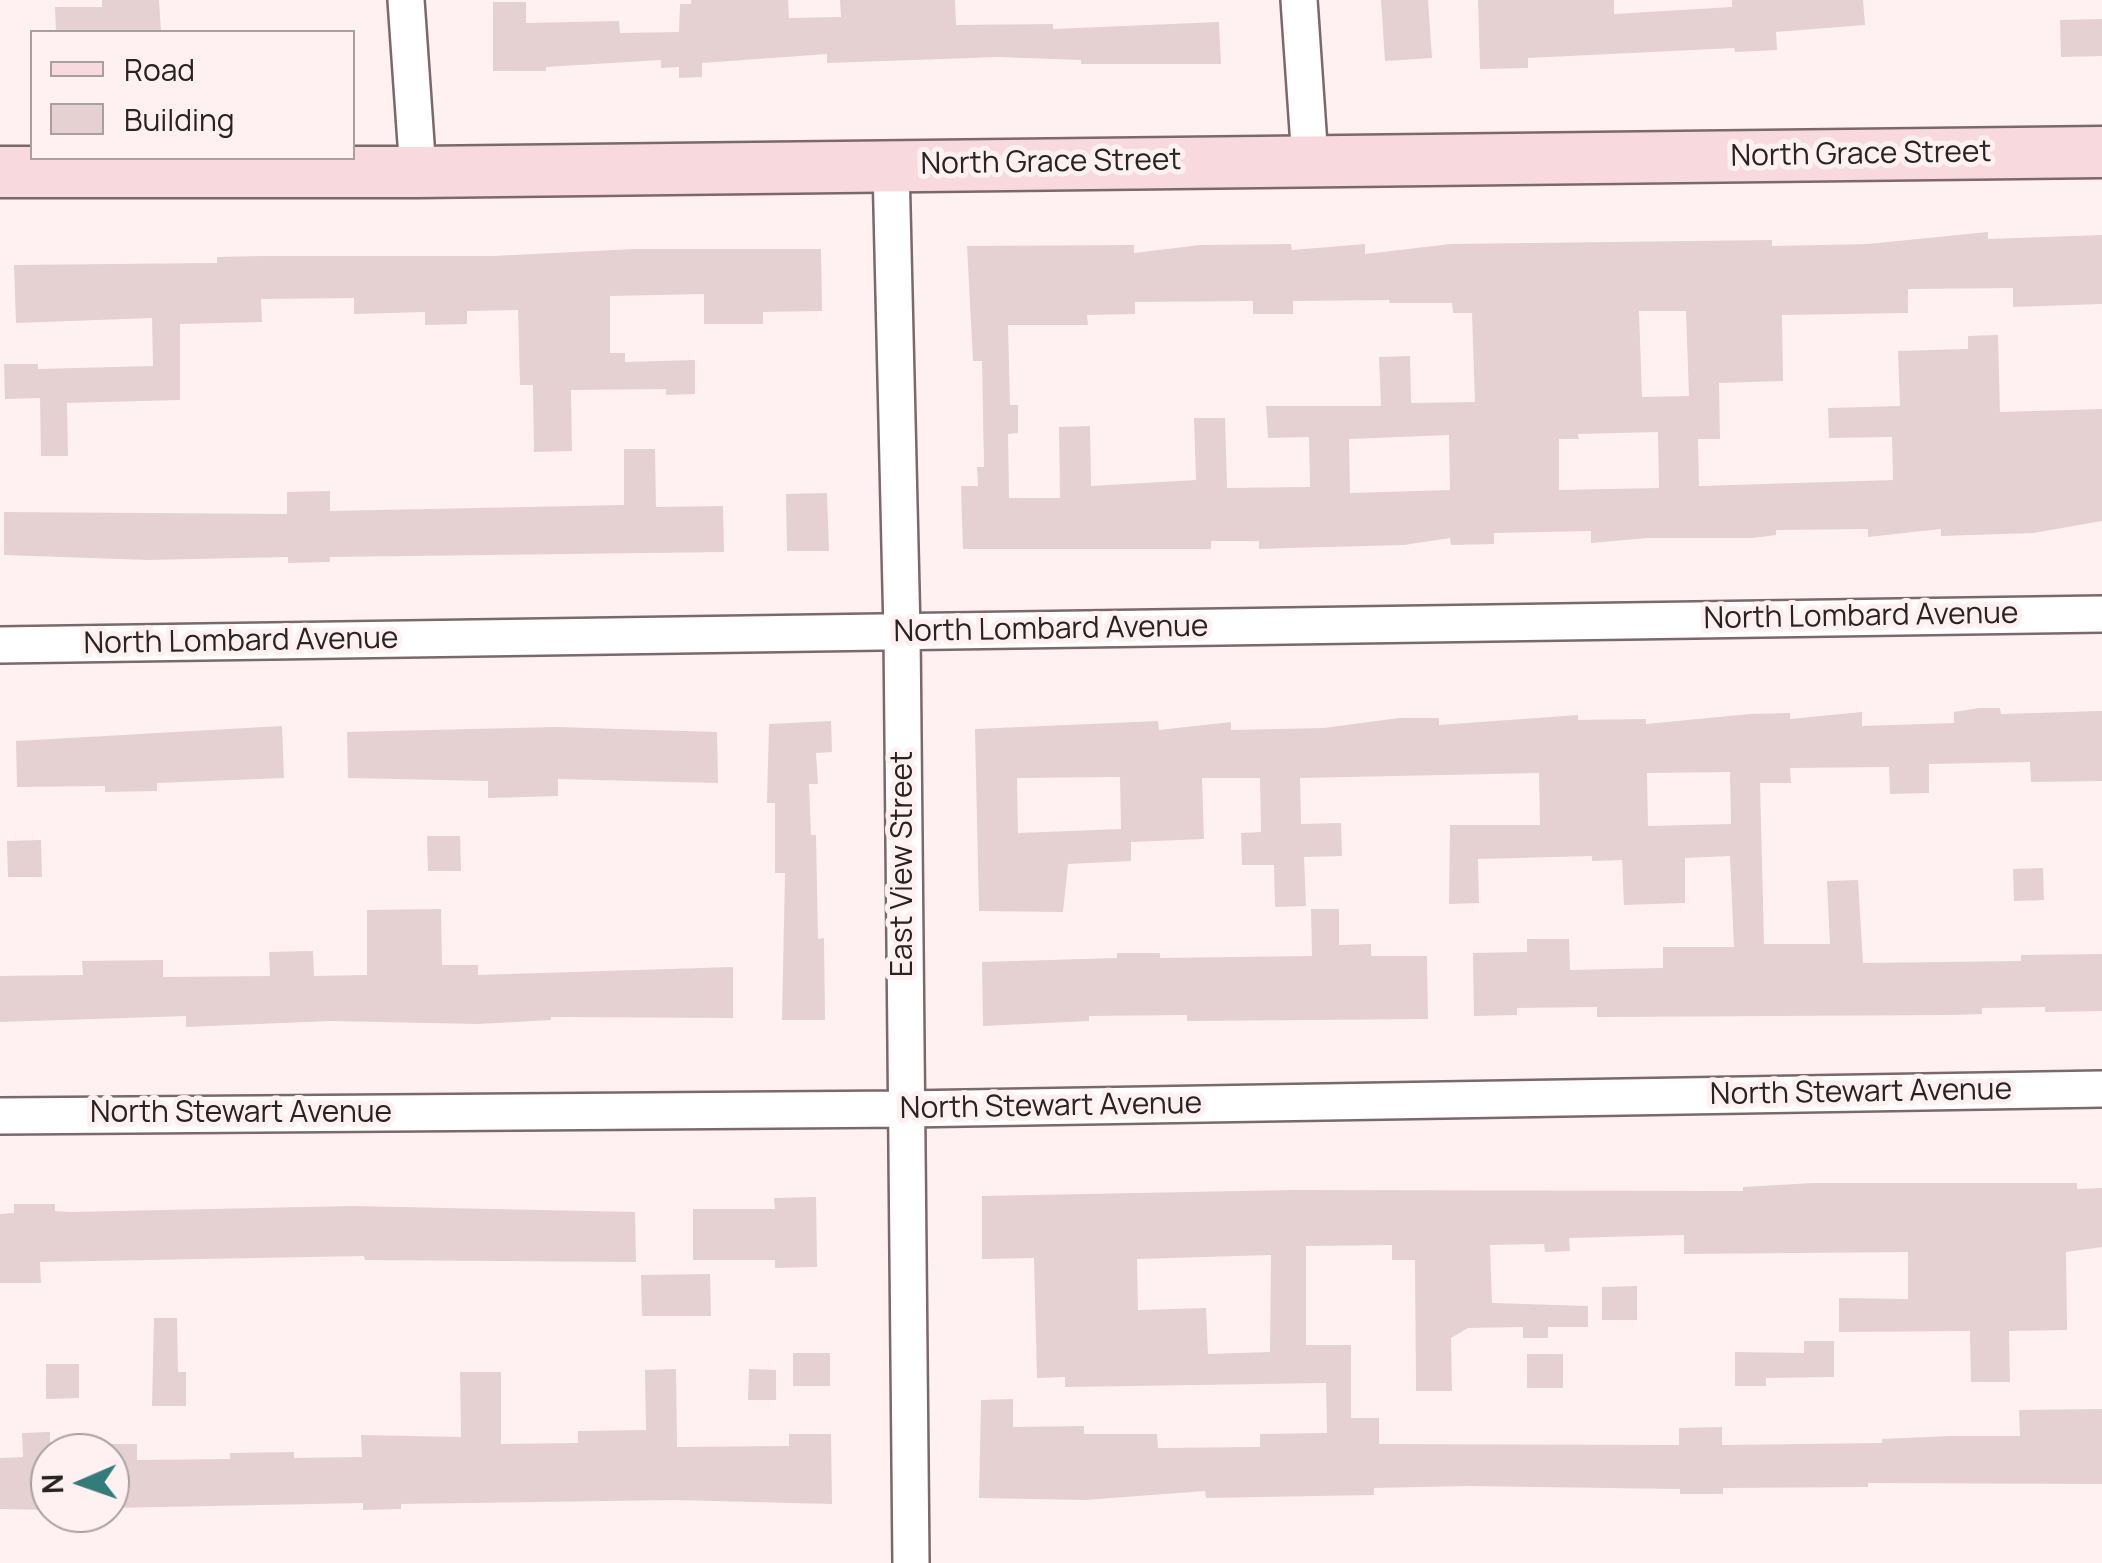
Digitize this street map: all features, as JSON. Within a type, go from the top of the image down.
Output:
[{"type":"street","points":[[406,0],[418,172]]},
{"type":"street","points":[[1299,0],[1310,160]]},
{"type":"street","name":"North Grace Street","points":[[0,172],[418,172],[2102,152]]},
{"type":"street","name":"East View Street","points":[[891,166],[902,632],[911,1563]]},
{"type":"street","name":"North Lombard Avenue","points":[[0,645],[2102,614]]},
{"type":"street","name":"North Stewart Avenue","points":[[0,1116],[906,1110],[2102,1089]]},
{"type":"building","points":[[102,0],[159,0],[161,30],[56,30],[55,7],[102,7]]},
{"type":"building","points":[[691,0],[788,0],[789,18],[841,17],[840,0],[955,0],[956,25],[1053,24],[1053,29],[1219,22],[1221,64],[1081,64],[1081,60],[999,57],[827,63],[827,54],[702,63],[702,77],[679,78],[679,67],[661,68],[661,60],[546,67],[546,71],[493,71],[493,2],[526,2],[526,23],[619,21],[620,33],[679,32],[680,4],[691,4]]},
{"type":"building","points":[[1381,0],[1428,0],[1432,58],[1385,61]]},
{"type":"building","points":[[1478,0],[1614,0],[1614,14],[1732,7],[1732,0],[1863,0],[1865,25],[1776,32],[1777,50],[1735,52],[1734,48],[1528,58],[1528,68],[1480,69]]},
{"type":"building","points":[[2102,19],[2102,56],[2061,57],[2060,20]]},
{"type":"building","points":[[1988,232],[1988,239],[2102,235],[2102,304],[2013,307],[2013,288],[1908,289],[1908,313],[1782,315],[1783,381],[1719,383],[1720,439],[1698,439],[1699,486],[1893,480],[1892,437],[1829,438],[1828,408],[1900,406],[1898,351],[1968,349],[1968,336],[1998,335],[2000,412],[2102,409],[2102,521],[2033,533],[1941,536],[1941,529],[1868,537],[1868,529],[1776,530],[1776,535],[1753,538],[1648,538],[1591,543],[1591,531],[1494,533],[1494,544],[1451,545],[1450,538],[1404,545],[1259,549],[1259,541],[1211,541],[1211,549],[963,549],[961,486],[978,486],[977,467],[984,467],[982,361],[973,361],[967,246],[1134,245],[1134,253],[1200,245],[1291,244],[1292,250],[1365,244],[1365,254],[1451,244],[1772,240],[1772,246],[1868,244]],"holes":[[[1253,301],[1253,314],[1293,314],[1293,301],[1452,303],[1453,313],[1472,313],[1475,402],[1411,403],[1410,356],[1379,357],[1381,406],[1266,406],[1268,438],[1309,437],[1310,487],[1227,488],[1225,418],[1194,418],[1196,480],[1091,486],[1090,426],[1059,427],[1060,498],[1009,498],[1008,434],[1018,433],[1018,405],[1010,405],[1008,325],[1088,325],[1087,315],[1135,314],[1135,302]],[[1639,311],[1686,311],[1689,396],[1642,397]],[[1658,432],[1659,488],[1559,490],[1559,439],[1579,439],[1578,434]],[[1449,435],[1450,490],[1350,493],[1349,439]]]},
{"type":"building","points":[[634,249],[821,249],[822,311],[763,312],[763,324],[704,324],[704,294],[610,296],[610,353],[625,353],[625,362],[695,360],[695,394],[666,395],[666,389],[571,390],[572,451],[534,452],[533,385],[520,385],[518,310],[467,311],[467,324],[425,325],[425,312],[354,314],[354,298],[261,299],[262,322],[180,324],[180,400],[67,403],[68,456],[41,456],[40,398],[5,399],[4,364],[38,364],[38,369],[153,366],[152,318],[16,323],[14,265],[217,263],[217,257],[261,256],[494,256]]},
{"type":"building","points":[[624,449],[655,449],[656,507],[723,506],[724,552],[330,557],[330,562],[288,563],[288,557],[148,560],[4,555],[4,512],[287,514],[287,492],[330,491],[330,511],[624,505]]},
{"type":"building","points":[[827,493],[829,551],[787,551],[786,494]]},
{"type":"building","points":[[1979,708],[2000,708],[2001,714],[2102,711],[2102,781],[2031,782],[2030,762],[1929,764],[1929,793],[1890,794],[1889,767],[1790,768],[1791,783],[1760,783],[1764,944],[1830,944],[1827,881],[1858,880],[1863,963],[2021,961],[2021,955],[2102,954],[2102,1011],[2045,1012],[2045,1007],[1982,1008],[1982,1014],[1951,1015],[1597,1017],[1597,1007],[1517,1008],[1517,1015],[1474,1016],[1473,953],[1527,952],[1527,939],[1569,939],[1570,970],[1663,968],[1663,947],[1734,947],[1730,856],[1685,858],[1685,903],[1624,905],[1622,860],[1592,861],[1592,856],[1478,859],[1479,903],[1449,904],[1450,825],[1540,825],[1539,773],[1300,778],[1301,824],[1341,823],[1342,856],[1304,857],[1306,906],[1275,907],[1274,865],[1242,865],[1241,833],[1261,832],[1260,778],[1202,778],[1204,839],[1131,842],[1131,861],[1068,864],[1063,912],[979,911],[975,729],[1158,721],[1159,730],[1231,722],[1231,730],[1324,728],[1399,718],[1439,718],[1439,725],[1578,715],[1578,720],[1646,719],[1646,724],[1750,714],[1790,713],[1790,719],[1862,712],[1862,726],[1954,723],[1954,712]],"holes":[[[1730,772],[1731,824],[1648,826],[1647,773]],[[1120,777],[1121,829],[1018,833],[1017,778]]]},
{"type":"building","points":[[831,721],[832,752],[816,753],[818,784],[809,784],[811,835],[816,835],[818,939],[824,938],[825,1020],[782,1020],[785,873],[775,873],[775,803],[767,803],[769,724]]},
{"type":"building","points":[[282,726],[284,778],[157,783],[157,791],[105,792],[105,786],[17,787],[16,741]]},
{"type":"building","points":[[556,727],[717,732],[718,783],[558,779],[558,796],[488,798],[488,781],[348,778],[347,732]]},
{"type":"building","points":[[427,836],[460,836],[461,871],[428,871]]},
{"type":"building","points":[[41,840],[42,877],[8,877],[7,841]]},
{"type":"building","points":[[2043,868],[2044,900],[2014,901],[2013,869]]},
{"type":"building","points":[[441,909],[442,965],[478,965],[478,975],[733,967],[733,1018],[551,1017],[479,1024],[331,1021],[186,1027],[186,1016],[0,1022],[0,976],[83,975],[82,961],[163,960],[163,977],[270,976],[269,952],[313,951],[314,976],[367,975],[367,910]]},
{"type":"building","points":[[1311,909],[1339,909],[1339,945],[1371,944],[1371,956],[1427,956],[1428,1019],[1187,1021],[1187,1015],[1089,1016],[1089,1021],[983,1026],[982,962],[1117,958],[1117,953],[1160,953],[1160,958],[1312,956]]},
{"type":"building","points":[[1813,1183],[2077,1183],[2077,1189],[2102,1188],[2102,1247],[2066,1252],[2067,1330],[2009,1331],[2010,1382],[1971,1382],[1970,1331],[1839,1332],[1839,1298],[1908,1299],[1908,1252],[1684,1254],[1684,1235],[1569,1238],[1570,1251],[1545,1252],[1544,1244],[1490,1245],[1492,1303],[1588,1306],[1588,1327],[1548,1327],[1548,1338],[1523,1338],[1523,1327],[1468,1328],[1451,1338],[1452,1391],[1416,1391],[1415,1260],[1392,1260],[1392,1245],[1306,1246],[1306,1345],[1351,1345],[1351,1418],[1379,1418],[1379,1444],[1679,1445],[1679,1428],[1722,1427],[1722,1445],[1882,1443],[1882,1439],[2020,1436],[2019,1410],[2102,1409],[2102,1484],[1868,1483],[1868,1487],[1723,1488],[1723,1494],[1680,1494],[1680,1489],[1468,1486],[1374,1488],[1374,1495],[1206,1498],[1205,1491],[1085,1500],[979,1498],[981,1400],[1013,1399],[1013,1427],[1084,1426],[1084,1434],[1157,1434],[1158,1448],[1260,1447],[1260,1434],[1327,1433],[1326,1383],[1065,1387],[1065,1377],[1037,1378],[1034,1258],[982,1259],[982,1196],[1294,1190],[1743,1191],[1743,1187]],"holes":[[[1271,1255],[1270,1352],[1208,1354],[1206,1308],[1138,1310],[1137,1259]]]},
{"type":"building","points":[[816,1197],[817,1267],[775,1268],[775,1260],[693,1260],[693,1209],[775,1209],[774,1198]]},
{"type":"building","points":[[14,1204],[55,1204],[55,1211],[71,1212],[353,1206],[635,1212],[636,1262],[365,1260],[364,1256],[40,1262],[41,1283],[0,1283],[0,1214],[14,1213]]},
{"type":"building","points":[[710,1274],[711,1316],[642,1316],[641,1275]]},
{"type":"building","points":[[1637,1286],[1637,1320],[1602,1320],[1602,1287]]},
{"type":"building","points":[[154,1318],[177,1318],[178,1372],[186,1372],[186,1406],[152,1406]]},
{"type":"building","points":[[1804,1341],[1834,1341],[1834,1377],[1766,1378],[1766,1386],[1735,1386],[1735,1352],[1804,1353]]},
{"type":"building","points":[[793,1353],[830,1353],[830,1386],[793,1386]]},
{"type":"building","points":[[1527,1354],[1563,1354],[1563,1388],[1527,1388]]},
{"type":"building","points":[[46,1364],[79,1364],[79,1398],[46,1399]]},
{"type":"building","points":[[676,1369],[677,1447],[789,1446],[789,1434],[831,1434],[832,1504],[674,1500],[401,1504],[401,1509],[363,1510],[363,1503],[130,1508],[130,1444],[137,1444],[137,1460],[230,1459],[230,1453],[294,1452],[294,1458],[362,1457],[361,1435],[461,1437],[460,1372],[501,1372],[501,1444],[578,1443],[578,1431],[646,1430],[645,1370]]},
{"type":"building","points":[[749,1369],[776,1370],[776,1400],[748,1400]]},
{"type":"building","points":[[50,1432],[30,1433],[30,1510],[0,1509],[0,1458],[23,1457],[22,1433]]}]
